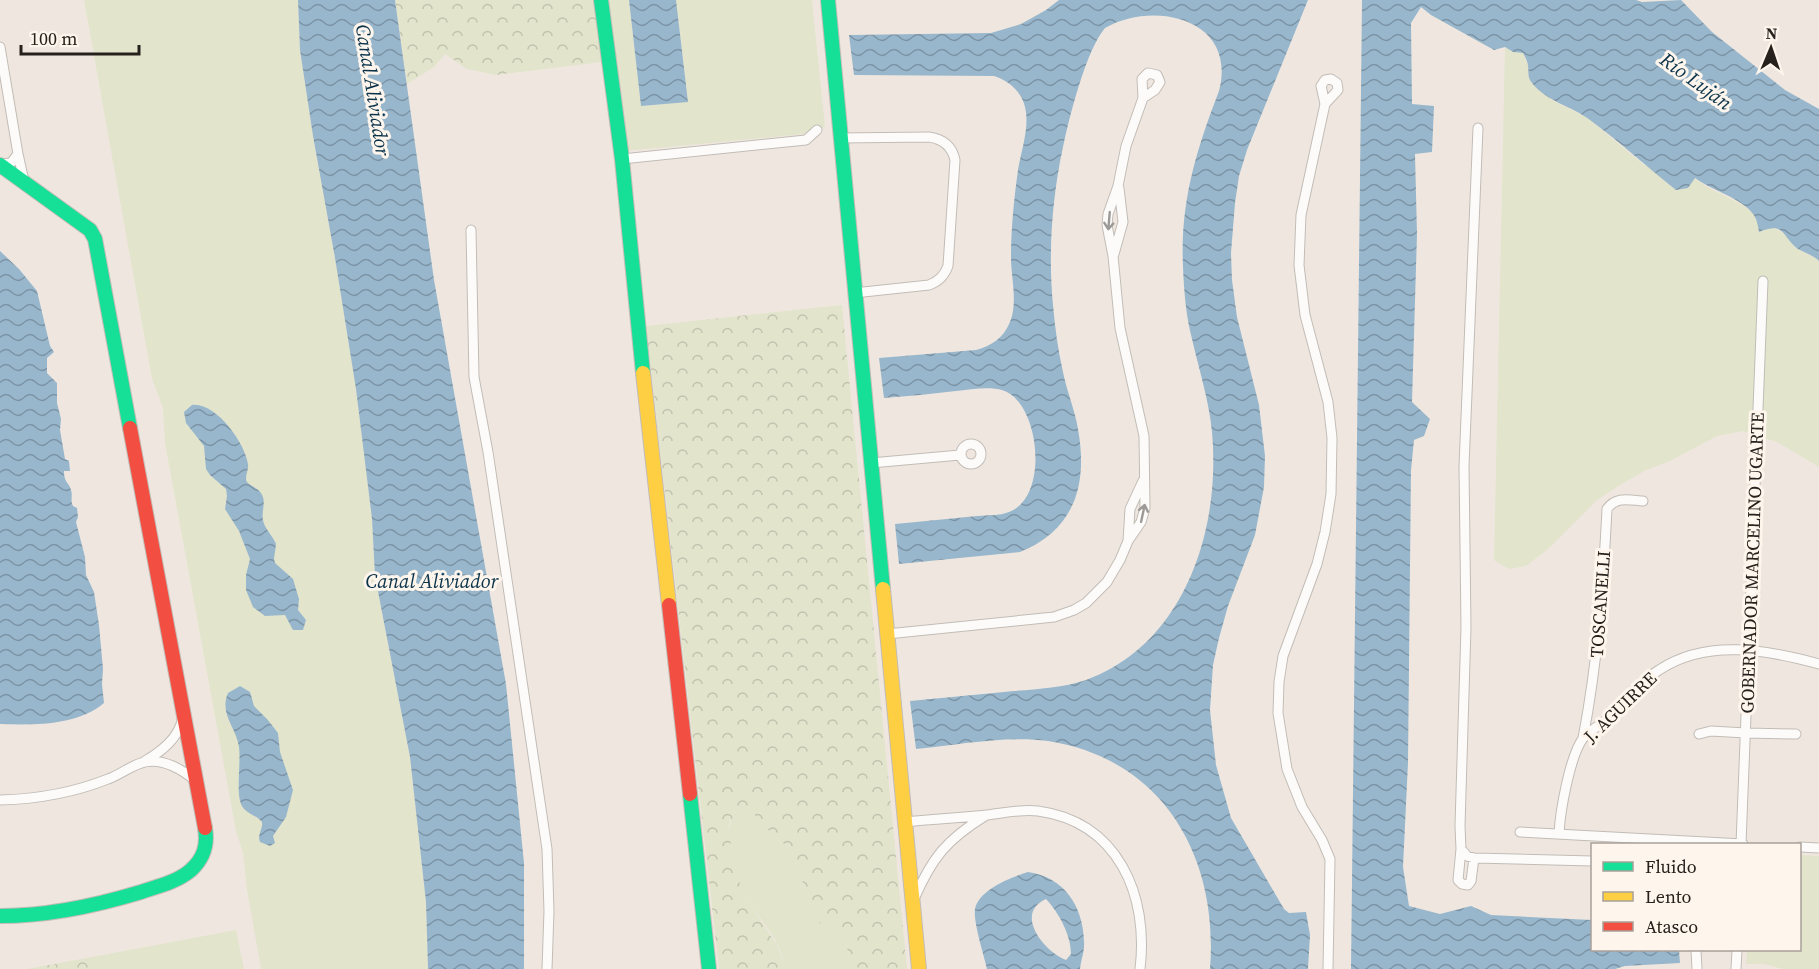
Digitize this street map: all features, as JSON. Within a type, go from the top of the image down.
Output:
[{"type":"street","points":[[601,0],[622,159],[708,969]]},
{"type":"street","points":[[828,0],[919,969]]},
{"type":"street","points":[[0,47],[25,183]]},
{"type":"street","points":[[887,634],[1065,614],[1086,603],[1107,582],[1144,516],[1144,436],[1120,328],[1113,256],[1107,225],[1126,146],[1143,98]]},
{"type":"street","points":[[1325,104],[1301,215],[1299,265],[1302,299],[1328,402],[1332,438],[1331,495],[1319,556],[1283,656],[1278,713],[1287,769],[1302,807],[1322,840],[1330,859],[1328,969]]},
{"type":"street","points":[[1474,858],[1471,881],[1468,885],[1462,884],[1458,880],[1461,849],[1466,627],[1464,466],[1478,128]]},
{"type":"street","points":[[622,159],[806,140],[818,130]]},
{"type":"street","points":[[840,138],[939,138],[950,148],[955,160],[948,266],[944,274],[936,282],[928,285],[854,293]]},
{"type":"street","points":[[0,165],[11,163],[18,154]]},
{"type":"street","points":[[0,165],[90,230],[95,239],[205,826],[206,849],[202,858],[186,875],[175,881],[85,909],[37,915],[0,916]]},
{"type":"street","points":[[1113,256],[1123,222],[1118,186]]},
{"type":"street","points":[[471,230],[474,378],[488,452],[547,849],[549,911],[547,969]]},
{"type":"street","name":"GOBERNADOR MARCELINO UGARTE","points":[[1742,843],[1763,281]]},
{"type":"street","points":[[871,463],[960,455]]},
{"type":"street","points":[[1128,541],[1130,509],[1144,480]]},
{"type":"street","name":"TOSCANELLI","points":[[1583,738],[1601,618],[1607,509],[1611,503],[1619,499],[1643,501]]},
{"type":"street","name":"J. AGUIRRE","points":[[1559,834],[1560,814],[1569,774],[1583,738],[1606,721],[1623,702],[1659,670],[1697,655],[1748,649],[1784,654],[1819,664]]},
{"type":"street","points":[[0,800],[63,794],[110,778],[145,762],[161,752],[175,736],[184,714]]},
{"type":"street","points":[[1699,734],[1711,730],[1746,734],[1796,734]]},
{"type":"street","points":[[145,762],[170,765],[196,781]]},
{"type":"street","points":[[905,822],[1018,811],[1050,813],[1077,822],[1104,841],[1123,865],[1134,890],[1141,934],[1140,969]]},
{"type":"street","points":[[913,902],[941,850],[968,827],[987,815]]},
{"type":"street","points":[[1520,832],[1724,843]]},
{"type":"street","points":[[1801,847],[1819,848]]},
{"type":"street","points":[[1461,849],[1467,856],[1474,858],[1591,861]]},
{"type":"street","points":[[1696,951],[1697,969]]},
{"type":"street","points":[[1736,969],[1737,951]]},
{"type":"green space","points":[[84,0],[298,0],[300,50],[356,389],[372,520],[375,576],[410,757],[426,902],[428,969],[261,969],[243,853],[236,831],[165,443],[163,408],[152,379]]},
{"type":"green space","points":[[395,0],[595,0],[602,62],[496,75],[467,69],[445,54],[434,67],[407,84]]},
{"type":"green space","points":[[609,0],[629,0],[641,106],[688,101],[676,0],[812,0],[825,127],[803,134],[625,151]]},
{"type":"green space","points":[[1505,47],[1513,52],[1523,53],[1531,82],[1552,100],[1588,118],[1644,165],[1694,178],[1743,205],[1754,214],[1758,224],[1765,229],[1768,227],[1778,230],[1798,249],[1819,261],[1819,467],[1777,442],[1743,431],[1717,436],[1670,461],[1646,470],[1597,500],[1548,549],[1526,566],[1509,569],[1494,560]]},
{"type":"green space","points":[[842,305],[907,969],[849,969],[849,955],[841,928],[819,923],[814,903],[801,879],[793,852],[767,829],[745,804],[736,812],[729,824],[732,857],[743,894],[777,945],[785,966],[784,969],[719,969],[646,326]]},
{"type":"green space","points":[[745,804],[767,829],[793,852],[801,879],[814,903],[819,923],[841,928],[849,955],[849,969],[784,969],[780,949],[749,904],[735,870],[730,848],[730,829],[734,814]]},
{"type":"green space","points":[[1801,855],[1819,856],[1819,969],[1783,969],[1764,964],[1746,964],[1747,951],[1801,951]]},
{"type":"green space","points":[[236,930],[244,969],[94,969],[107,963],[108,954]]},
{"type":"green space","points":[[108,954],[107,963],[94,969],[27,969]]},
{"type":"water","name":"Canal Aliviador","points":[[298,0],[395,0],[434,280],[506,684],[524,863],[524,969],[428,969],[426,902],[410,757],[375,576],[372,519],[356,389],[300,50]]},
{"type":"water","points":[[629,0],[676,0],[688,102],[641,106]]},
{"type":"water","points":[[1059,0],[1308,0],[1247,150],[1239,176],[1235,203],[1231,253],[1232,280],[1237,317],[1259,405],[1265,456],[1264,487],[1255,535],[1228,606],[1219,638],[1213,665],[1210,710],[1216,765],[1231,818],[1284,909],[1289,913],[1306,912],[1310,935],[1308,969],[1210,969],[1210,928],[1205,889],[1193,853],[1176,820],[1153,792],[1124,769],[1089,751],[1032,739],[982,741],[916,749],[910,701],[1041,689],[1077,683],[1120,663],[1149,640],[1172,611],[1190,579],[1202,544],[1210,507],[1213,469],[1211,420],[1187,313],[1183,276],[1183,243],[1191,177],[1219,91],[1222,66],[1216,46],[1204,32],[1187,22],[1167,16],[1146,16],[1124,20],[1105,28],[1098,38],[1074,102],[1056,186],[1051,246],[1054,314],[1061,364],[1077,422],[1081,449],[1079,486],[1073,503],[1065,518],[1054,531],[1039,543],[1020,552],[899,564],[895,524],[1009,512],[1022,503],[1031,488],[1035,470],[1032,429],[1025,412],[1015,398],[1002,390],[985,388],[884,398],[879,358],[976,350],[997,340],[1004,332],[1010,322],[1014,307],[1011,258],[1013,214],[1018,170],[1026,131],[1026,115],[1023,101],[1017,91],[1005,81],[994,76],[854,75],[849,35],[991,33],[1021,24]]},
{"type":"water","name":"Río Luján","points":[[1362,0],[1636,0],[1642,2],[1681,0],[1712,32],[1785,90],[1819,109],[1819,261],[1798,249],[1778,229],[1759,232],[1755,218],[1748,208],[1695,178],[1688,188],[1676,190],[1590,120],[1538,89],[1529,79],[1528,63],[1523,53],[1513,52],[1505,47],[1494,50],[1431,15],[1421,7],[1411,23],[1412,104],[1434,106],[1432,152],[1415,154],[1417,234],[1412,402],[1430,419],[1424,436],[1414,440],[1411,470],[1408,763],[1403,867],[1409,906],[1440,914],[1471,906],[1491,915],[1591,920],[1591,951],[1679,951],[1680,963],[1625,966],[1615,969],[1351,969]]},
{"type":"water","points":[[0,251],[37,291],[50,346],[54,352],[47,358],[47,373],[57,383],[60,430],[65,459],[69,461],[70,471],[64,471],[64,475],[71,490],[72,504],[77,508],[76,522],[85,557],[86,575],[94,592],[99,625],[104,703],[81,716],[55,722],[0,724]]},
{"type":"water","points":[[192,405],[210,410],[219,417],[235,435],[246,455],[247,482],[263,496],[264,523],[276,544],[275,563],[293,579],[299,599],[298,610],[306,620],[303,630],[293,630],[285,615],[265,616],[253,607],[246,590],[246,575],[250,559],[239,531],[225,509],[226,489],[206,469],[204,446],[186,423],[184,412]]},
{"type":"water","points":[[240,686],[250,692],[254,706],[278,733],[280,752],[293,790],[286,817],[273,836],[275,843],[270,846],[260,842],[262,822],[245,810],[240,799],[239,747],[225,707],[228,693]]},
{"type":"water","points":[[1028,872],[1052,880],[1069,895],[1075,905],[1083,928],[1084,941],[1080,969],[987,969],[977,930],[975,909],[983,895],[989,890]],"holes":[[[1046,899],[1060,918],[1069,939],[1071,954],[1066,960],[1049,949],[1032,923],[1032,914],[1037,906]]]},
{"type":"traffic: fast","points":[[601,0],[622,159],[643,373]]},
{"type":"traffic: fast","points":[[828,0],[883,589]]},
{"type":"traffic: fast","points":[[0,165],[90,230],[95,239],[130,428]]},
{"type":"traffic: fast","points":[[690,794],[709,969]]},
{"type":"traffic: fast","points":[[0,916],[54,912],[89,906],[174,881],[191,870],[202,856],[206,840],[205,828]]},
{"type":"traffic: slow","points":[[643,373],[669,605]]},
{"type":"traffic: slow","points":[[883,589],[919,969]]},
{"type":"traffic: jam","points":[[130,428],[205,828]]},
{"type":"traffic: jam","points":[[669,605],[690,794]]}]
